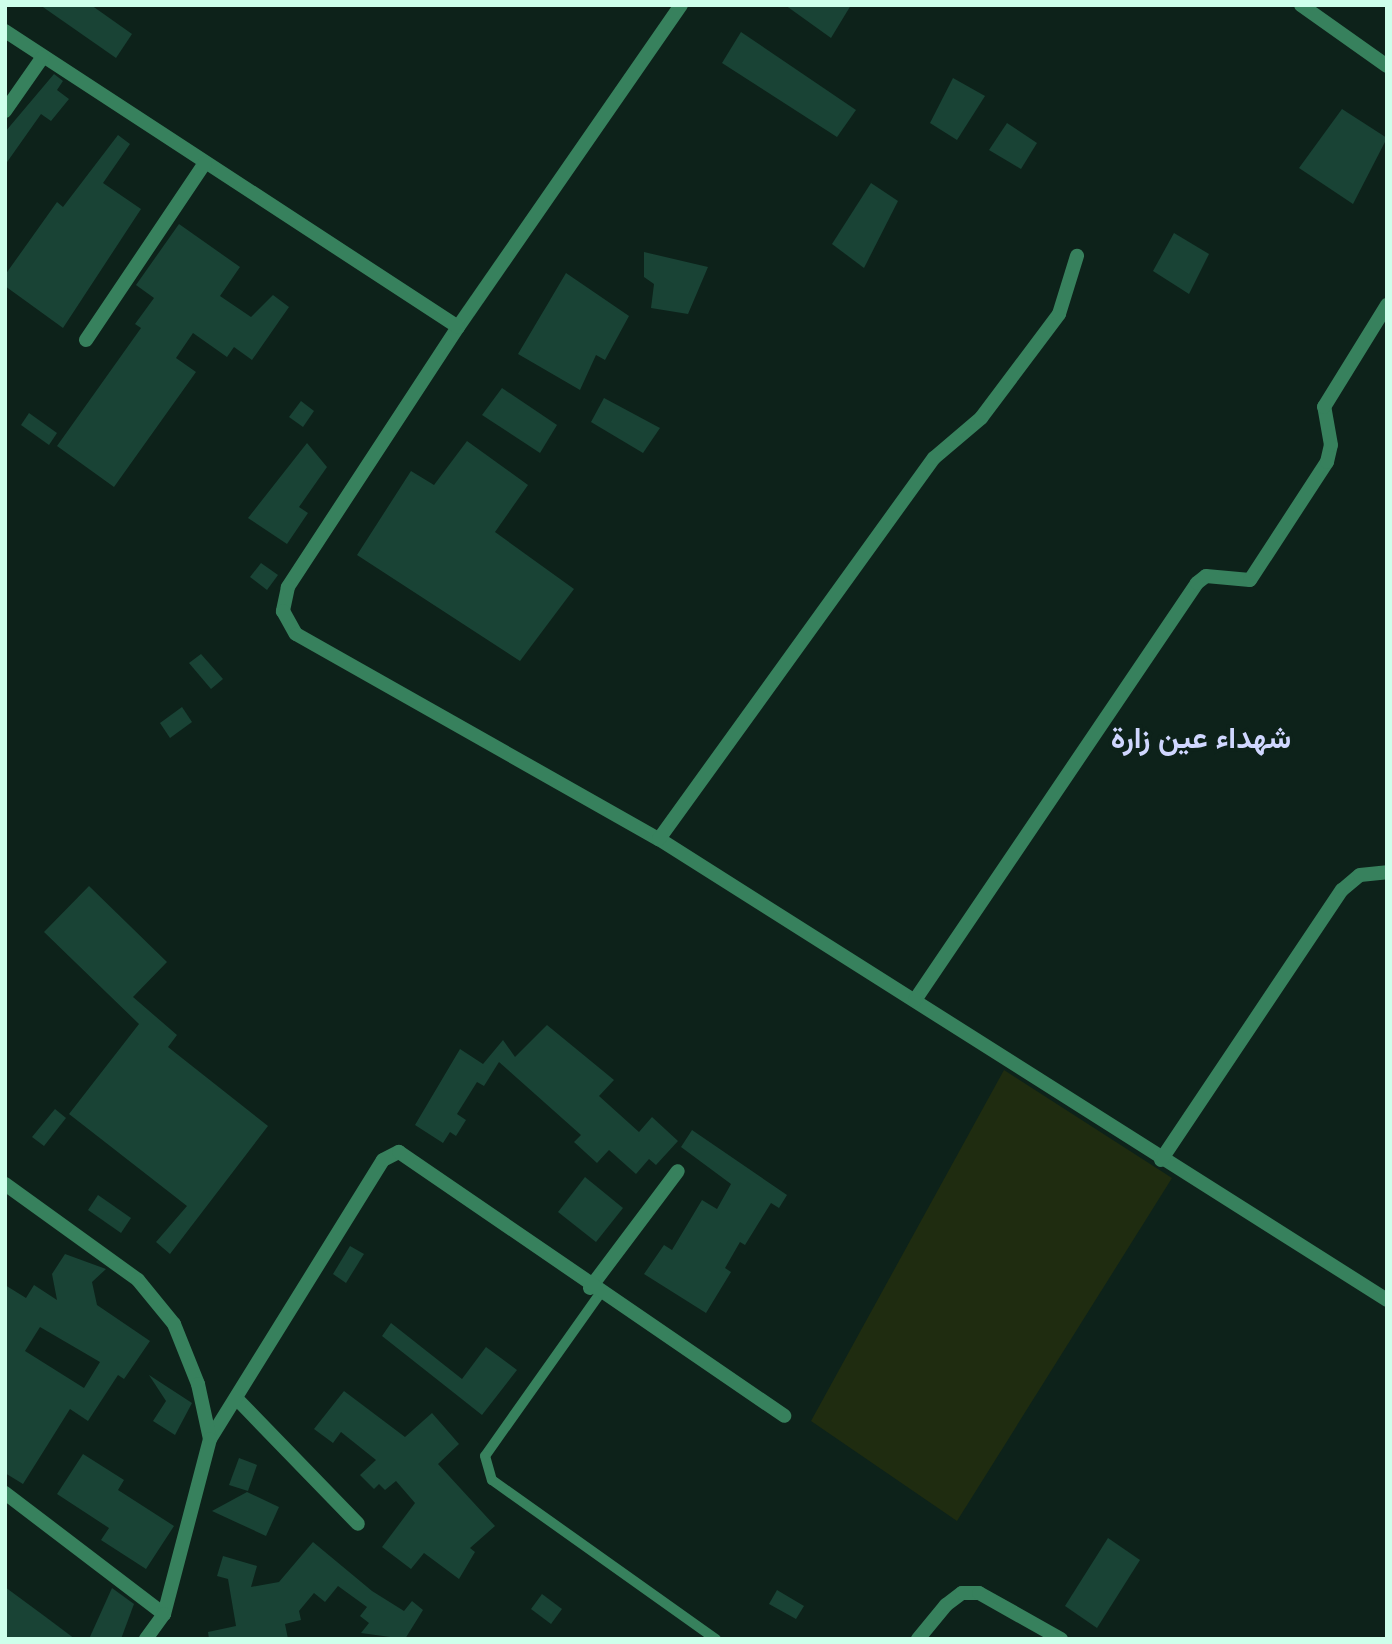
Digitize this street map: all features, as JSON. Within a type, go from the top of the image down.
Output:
[{"type":"street","points":[[1301,5],[1387,66]]},
{"type":"street","points":[[679,6],[458,327],[288,587],[282,611],[296,634],[659,839],[915,1000],[1161,1160],[1387,1300]]},
{"type":"street","points":[[5,31],[42,58],[458,327]]},
{"type":"street","points":[[5,111],[42,58]]},
{"type":"street","points":[[86,340],[205,163]]},
{"type":"street","points":[[659,839],[934,458],[981,418],[1059,314],[1077,256]]},
{"type":"street","points":[[915,1000],[1197,583],[1206,576],[1250,580],[1327,462],[1331,445],[1324,407],[1387,305]]},
{"type":"street","points":[[1161,1160],[1342,890],[1360,875],[1387,872]]},
{"type":"street","points":[[145,1639],[164,1614],[210,1439],[390,1154],[405,1154],[594,1292],[783,1416]]},
{"type":"street","points":[[594,1292],[678,1171]]},
{"type":"street","points":[[5,1184],[138,1280],[174,1324],[198,1384],[210,1439]]},
{"type":"street","points":[[236,1398],[358,1524]]},
{"type":"street","points":[[5,1493],[164,1614]]},
{"type":"street","points":[[918,1639],[962,1593],[979,1593],[1060,1639]]},
{"type":"lane","points":[[594,1292],[485,1456],[492,1480],[716,1639]]},
{"type":"green space","points":[[1004,1070],[1172,1178],[957,1521],[811,1421]]},
{"type":"building","points":[[40,5],[91,5],[132,34],[116,58]]},
{"type":"building","points":[[785,5],[851,5],[831,38]]},
{"type":"building","points":[[741,32],[856,110],[837,137],[722,63]]},
{"type":"building","points":[[54,74],[63,81],[57,90],[69,99],[51,121],[41,114],[5,165],[5,132]]},
{"type":"building","points":[[953,78],[985,96],[957,140],[930,123]]},
{"type":"building","points":[[1342,109],[1387,138],[1353,204],[1299,168]]},
{"type":"building","points":[[1007,123],[1037,143],[1021,169],[989,150]]},
{"type":"building","points":[[118,135],[130,144],[103,183],[141,209],[63,328],[5,286],[5,275],[57,202],[63,207]]},
{"type":"building","points":[[871,183],[898,201],[864,268],[832,244]]},
{"type":"building","points":[[179,224],[240,267],[220,296],[251,317],[273,295],[289,307],[252,360],[234,347],[227,357],[193,333],[176,358],[196,372],[114,487],[57,446],[141,328],[135,324],[154,298],[136,285]]},
{"type":"building","points":[[1174,233],[1209,254],[1189,294],[1153,271]]},
{"type":"building","points":[[644,252],[708,267],[688,314],[651,308],[654,284],[644,277]]},
{"type":"building","points":[[566,273],[629,316],[605,360],[596,355],[580,390],[518,354]]},
{"type":"building","points":[[502,388],[557,425],[540,453],[482,415]]},
{"type":"building","points":[[604,398],[660,428],[643,453],[591,422]]},
{"type":"building","points":[[301,401],[314,411],[303,427],[289,417]]},
{"type":"building","points":[[29,413],[57,433],[49,445],[21,425]]},
{"type":"building","points":[[467,441],[528,485],[495,532],[574,589],[520,661],[357,555],[411,471],[434,485]]},
{"type":"building","points":[[307,443],[327,467],[299,507],[308,513],[287,544],[248,518]]},
{"type":"building","points":[[261,563],[278,575],[267,590],[250,577]]},
{"type":"building","points":[[201,654],[223,679],[211,689],[189,663]]},
{"type":"building","points":[[182,707],[192,722],[170,738],[160,723]]},
{"type":"building","points":[[89,886],[167,962],[133,997],[177,1035],[168,1047],[268,1126],[170,1254],[156,1242],[187,1206],[69,1114],[139,1024],[44,932]]},
{"type":"building","points":[[547,1025],[614,1080],[599,1096],[639,1132],[652,1117],[678,1141],[656,1165],[649,1159],[636,1174],[609,1150],[597,1163],[574,1142],[581,1135],[499,1062],[484,1086],[477,1082],[457,1114],[466,1120],[456,1136],[450,1132],[443,1143],[415,1125],[460,1049],[483,1064],[503,1040],[515,1057]]},
{"type":"building","points":[[55,1109],[66,1118],[44,1146],[32,1137]]},
{"type":"building","points":[[692,1130],[787,1195],[779,1208],[771,1203],[745,1245],[740,1242],[725,1268],[731,1272],[706,1313],[644,1274],[664,1245],[672,1250],[702,1200],[717,1209],[731,1184],[681,1147]]},
{"type":"building","points":[[585,1177],[623,1208],[596,1242],[558,1212]]},
{"type":"building","points":[[98,1195],[131,1218],[121,1233],[88,1210]]},
{"type":"building","points":[[350,1246],[364,1254],[346,1283],[333,1274]]},
{"type":"building","points":[[65,1254],[106,1269],[92,1282],[97,1305],[150,1341],[124,1379],[118,1375],[88,1421],[70,1409],[23,1484],[5,1473],[5,1285],[26,1298],[34,1285],[57,1300],[52,1274]],"holes":[[[40,1327],[100,1362],[84,1388],[25,1351]]]},
{"type":"building","points":[[391,1323],[462,1379],[486,1347],[517,1370],[482,1415],[382,1336]]},
{"type":"building","points":[[149,1375],[192,1403],[175,1435],[153,1421],[166,1401]]},
{"type":"building","points":[[344,1391],[405,1437],[432,1413],[459,1444],[438,1464],[495,1526],[470,1548],[475,1552],[459,1579],[424,1553],[411,1569],[382,1547],[415,1503],[396,1481],[385,1490],[379,1484],[374,1489],[360,1475],[376,1460],[341,1432],[333,1443],[314,1429]]},
{"type":"building","points":[[83,1454],[124,1480],[118,1490],[174,1526],[146,1569],[101,1540],[109,1528],[57,1494]]},
{"type":"building","points":[[239,1458],[257,1465],[248,1491],[229,1485]]},
{"type":"building","points":[[247,1492],[279,1507],[266,1536],[212,1511]]},
{"type":"building","points":[[1108,1538],[1140,1560],[1097,1628],[1065,1606]]},
{"type":"building","points":[[313,1542],[372,1591],[404,1611],[412,1601],[423,1610],[405,1639],[361,1633],[369,1623],[360,1616],[367,1607],[338,1586],[325,1602],[314,1593],[299,1611],[301,1620],[285,1624],[288,1639],[209,1639],[208,1632],[236,1626],[228,1579],[217,1576],[223,1556],[257,1566],[251,1587],[279,1582]]},
{"type":"building","points":[[5,1587],[43,1615],[75,1639],[5,1639]]},
{"type":"building","points":[[112,1588],[134,1604],[121,1639],[89,1639]]},
{"type":"building","points":[[777,1590],[804,1606],[796,1619],[769,1604]]},
{"type":"building","points":[[542,1594],[562,1609],[551,1624],[531,1609]]},
{"type":"district","name":"شهداء عين زارة","points":[[1201,738]]}]
